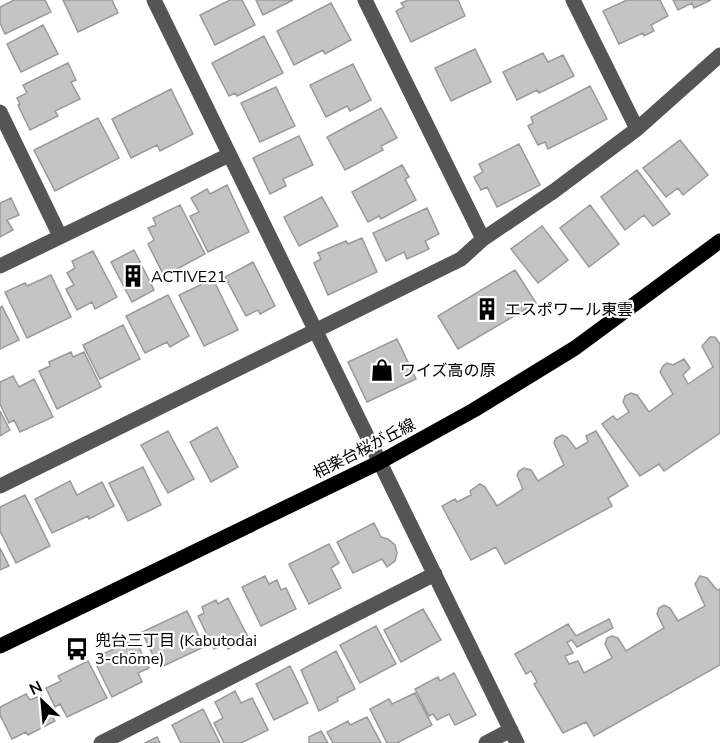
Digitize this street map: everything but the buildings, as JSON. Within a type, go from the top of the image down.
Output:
[{"type":"main road","name":"相楽台桜が丘線","points":[[0,646],[380,462],[474,410],[575,348],[720,241]]},
{"type":"street","points":[[154,0],[514,737],[486,743]]},
{"type":"street","points":[[365,0],[483,239]]},
{"type":"street","points":[[573,0],[637,129]]},
{"type":"street","points":[[0,486],[315,333],[461,259],[483,239],[554,191],[637,129],[720,56]]},
{"type":"street","points":[[0,112],[60,236]]},
{"type":"street","points":[[0,266],[229,155]]},
{"type":"street","points":[[101,743],[435,574]]},
{"type":"place","name":"ACTIVE21","points":[[133,276]]},
{"type":"place","name":"エスポワール東雲","points":[[487,309]]},
{"type":"place","name":"ワイズ高の原","points":[[382,370]]},
{"type":"place","name":"兜台三丁目 (Kabutodai 3-chōme)","points":[[77,649]]}]
